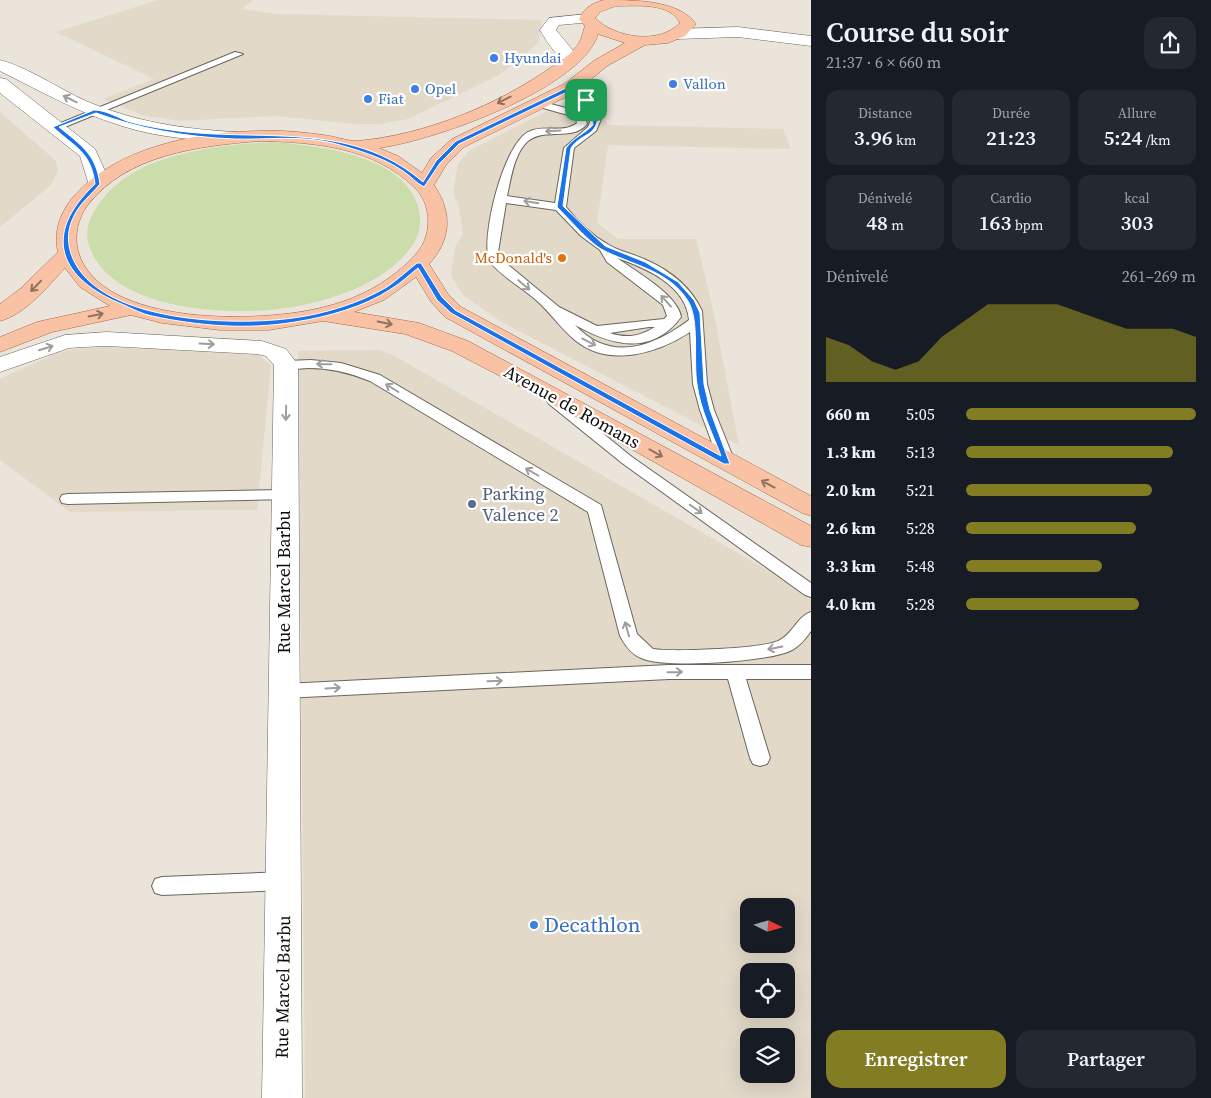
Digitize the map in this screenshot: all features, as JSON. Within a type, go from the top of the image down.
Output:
[{"type":"main road","points":[[353,146],[414,137],[445,126],[537,83],[572,59],[585,46],[590,23],[588,13],[605,2],[654,2],[681,13],[686,18],[688,24],[677,34],[642,40],[604,34],[590,23]]},
{"type":"main road","points":[[424,186],[438,162],[458,143],[570,88],[601,62],[642,40]]},
{"type":"main road","points":[[284,136],[331,141],[353,146],[382,156],[406,170],[424,186],[434,200],[438,216],[438,232],[432,248],[419,265],[394,285],[368,299],[319,315],[270,323],[220,324],[173,319],[132,308],[108,297],[89,284],[75,269],[67,254],[65,235],[70,217],[81,200],[97,184],[119,170],[144,158],[195,143],[235,137],[284,136]]},
{"type":"main road","points":[[0,314],[28,294],[67,254]]},
{"type":"main road","name":"Avenue de Romans","points":[[419,265],[440,298],[453,312],[811,507]]},
{"type":"main road","points":[[0,345],[45,327],[132,308]]},
{"type":"main road","name":"Avenue de Romans","points":[[319,315],[381,322],[437,336],[533,384],[811,538]]},
{"type":"street","points":[[681,13],[735,24],[811,33]]},
{"type":"street","points":[[572,59],[554,40],[548,30],[554,20],[590,23]]},
{"type":"street","points":[[677,34],[738,32],[811,41]]},
{"type":"street","points":[[0,65],[96,111],[149,128],[194,135],[235,137]]},
{"type":"street","points":[[0,83],[88,153],[96,171],[97,184]]},
{"type":"street","points":[[0,366],[65,342],[107,339],[257,347],[281,354],[286,365]]},
{"type":"street","name":"Rue Marcel Barbu","points":[[282,1098],[286,365]]},
{"type":"lane","points":[[56,127],[238,54]]},
{"type":"lane","points":[[560,207],[569,148],[573,142],[591,130],[596,119],[591,105],[570,88]]},
{"type":"lane","points":[[540,104],[573,111],[580,115],[582,124],[572,130],[533,133],[521,141],[506,174],[492,252],[495,261],[554,310],[565,325],[584,341],[603,349],[621,351],[640,350],[674,337],[696,321]]},
{"type":"lane","points":[[502,199],[560,207],[603,247],[611,259],[668,302],[674,317],[668,323],[593,330],[581,322],[554,310]]},
{"type":"lane","points":[[603,247],[643,263],[676,284],[691,300],[696,313],[700,384],[707,410],[727,462]]},
{"type":"lane","points":[[286,365],[330,364],[346,366],[375,378],[596,509],[629,636],[637,649],[655,656],[750,653],[784,646],[803,631],[811,618]]},
{"type":"lane","points":[[533,384],[627,460],[811,591]]},
{"type":"lane","points":[[68,499],[285,495]]},
{"type":"lane","points":[[284,691],[669,672],[811,672]]},
{"type":"lane","points":[[734,672],[760,758]]},
{"type":"lane","points":[[162,886],[284,881]]},
{"type":"shaded area","points":[[158,0],[253,0],[242,9],[276,14],[542,20],[538,43],[501,74],[408,119],[381,124],[356,124],[275,116],[180,121],[142,115],[103,99],[154,79],[56,32]]},
{"type":"shaded area","points":[[598,85],[607,125],[783,129],[791,149],[608,145],[597,223],[618,239],[696,239],[713,309],[739,445],[503,323],[463,295],[451,275],[455,247],[463,234],[459,207],[453,193],[458,164],[469,151]]},
{"type":"shaded area","points":[[0,112],[56,161],[58,171],[51,185],[0,227]]},
{"type":"shaded area","points":[[103,347],[252,353],[259,355],[271,365],[257,510],[70,512],[0,460],[0,379],[57,353],[79,348]]},
{"type":"shaded area","points":[[379,350],[393,355],[811,595],[811,1098],[305,1098],[298,351]]},
{"type":"green space","points":[[273,142],[334,150],[377,164],[395,175],[409,188],[420,214],[418,235],[411,248],[384,273],[344,293],[299,306],[254,311],[195,308],[156,300],[137,293],[120,283],[105,272],[94,257],[87,235],[89,221],[101,201],[116,185],[135,172],[156,162],[204,149]]},
{"type":"place","name":"Hyundai","points":[[494,58]]},
{"type":"place","name":"Vallon","points":[[673,84]]},
{"type":"place","name":"Opel","points":[[415,89]]},
{"type":"place","name":"Fiat","points":[[368,99]]},
{"type":"place","name":"McDonald's","points":[[562,258]]},
{"type":"place","name":"Parking Valence 2","points":[[472,504]]},
{"type":"place","name":"Decathlon","points":[[534,925]]},
{"type":"route","points":[[570,88],[586,100],[596,114],[595,125],[588,134],[573,142],[569,148],[560,207],[603,247],[643,263],[676,284],[691,300],[696,313],[700,384],[707,410],[727,462],[453,312],[440,298],[419,265],[388,288],[368,299],[345,308],[295,320],[246,325],[196,323],[151,314],[132,308],[108,297],[89,284],[75,269],[67,254],[65,235],[70,217],[81,200],[97,184],[96,171],[88,153],[56,127],[96,111],[127,123],[171,132],[235,137],[284,136],[331,141],[353,146],[382,156],[406,170],[424,186],[438,162],[458,143],[570,88]]}]
